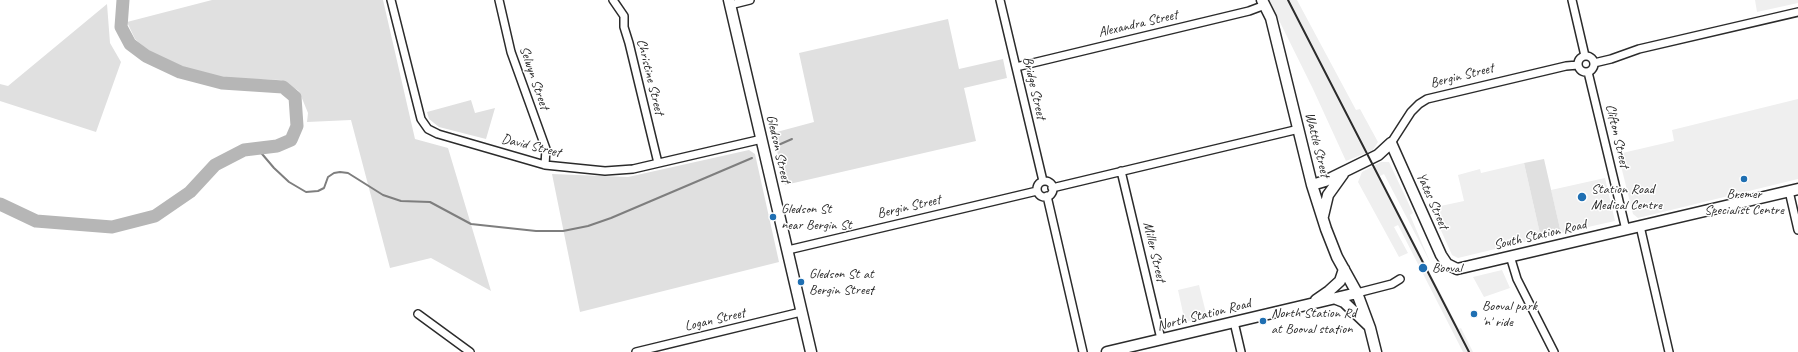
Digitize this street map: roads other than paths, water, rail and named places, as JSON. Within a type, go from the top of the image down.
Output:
[{"type":"street","name":"David Street","points":[[392,0],[421,119],[428,129],[438,134],[545,164],[613,171],[634,169],[762,139]]},
{"type":"street","name":"Selwyn Street","points":[[499,0],[511,52],[546,149],[545,164]]},
{"type":"street","name":"Christine Street","points":[[612,0],[624,16],[624,30],[629,42],[658,163]]},
{"type":"street","points":[[730,2],[750,0]]},
{"type":"street","name":"Bridge Street","points":[[1000,0],[1043,181]]},
{"type":"street","points":[[1572,0],[1585,56]]},
{"type":"street","name":"Gledson Street","points":[[730,2],[811,352]]},
{"type":"street","name":"Alexandra Street","points":[[1016,66],[1249,11],[1263,2]]},
{"type":"street","name":"Wattle Street","points":[[1263,2],[1271,18],[1312,185],[1323,220],[1331,244],[1357,293],[1370,328],[1376,352]]},
{"type":"street","points":[[1594,63],[1611,59],[1639,49],[1798,12]]},
{"type":"street","points":[[1585,56],[1591,58],[1594,63],[1593,68],[1588,72],[1582,71],[1578,65],[1580,60],[1585,56]]},
{"type":"street","name":"Bergin Street","points":[[1312,185],[1344,172],[1378,155],[1391,143],[1411,112],[1427,99],[1566,66],[1578,65]]},
{"type":"street","name":"Clifton Street","points":[[1588,72],[1626,230]]},
{"type":"street","points":[[1052,188],[1299,129]]},
{"type":"street","name":"Yates Street","points":[[1391,143],[1441,255],[1445,262],[1452,268]]},
{"type":"street","name":"Miller Street","points":[[1121,171],[1161,339]]},
{"type":"street","points":[[1323,220],[1325,201],[1331,189],[1344,172]]},
{"type":"street","points":[[1043,181],[1049,182],[1052,188],[1051,193],[1047,196],[1041,195],[1037,190],[1038,185],[1043,181]]},
{"type":"street","name":"Bergin Street","points":[[788,250],[1037,190]]},
{"type":"street","points":[[1794,190],[1798,230]]},
{"type":"street","name":"South Station Road","points":[[1452,268],[1459,269],[1794,190]]},
{"type":"street","points":[[1047,196],[1083,352]]},
{"type":"street","points":[[1640,226],[1669,352]]},
{"type":"street","points":[[1510,256],[1517,279],[1554,352]]},
{"type":"street","points":[[1309,304],[1329,291],[1340,280],[1344,269]]},
{"type":"street","name":"North Station Road","points":[[1111,352],[1357,293],[1392,284],[1400,279]]},
{"type":"street","points":[[1334,298],[1344,302],[1370,328]]},
{"type":"street","name":"Logan Street","points":[[636,352],[801,312]]},
{"type":"street","points":[[418,314],[470,352]]},
{"type":"street","points":[[1234,322],[1241,352]]},
{"type":"waterway","points":[[0,204],[36,221],[112,227],[155,216],[190,192],[215,165],[244,150],[277,146],[291,140],[297,126],[295,97],[283,87],[222,83],[180,72],[146,56],[130,44],[121,27],[123,0]]},
{"type":"waterway","points":[[776,146],[792,139]]},
{"type":"waterway","points":[[257,148],[274,168],[289,182],[306,192],[318,191],[324,188],[328,177],[334,173],[348,173],[383,195],[401,201],[430,202],[471,224],[536,231],[563,231],[588,226],[611,218],[752,158]]},
{"type":"railway","points":[[1288,0],[1469,352]]},
{"type":"place","name":"Bremer Specialist Centre","points":[[1744,179]]},
{"type":"place","name":"Station Road Medical Centre","points":[[1582,197]]},
{"type":"place","name":"Gledson St near Bergin St","points":[[773,217]]},
{"type":"place","name":"Booval","points":[[1423,268]]},
{"type":"place","name":"Gledson St at Bergin Street","points":[[801,282]]},
{"type":"place","name":"Booval park 'n' ride","points":[[1474,314]]},
{"type":"place","name":"North Station Rd at Booval station","points":[[1263,321]]}]
